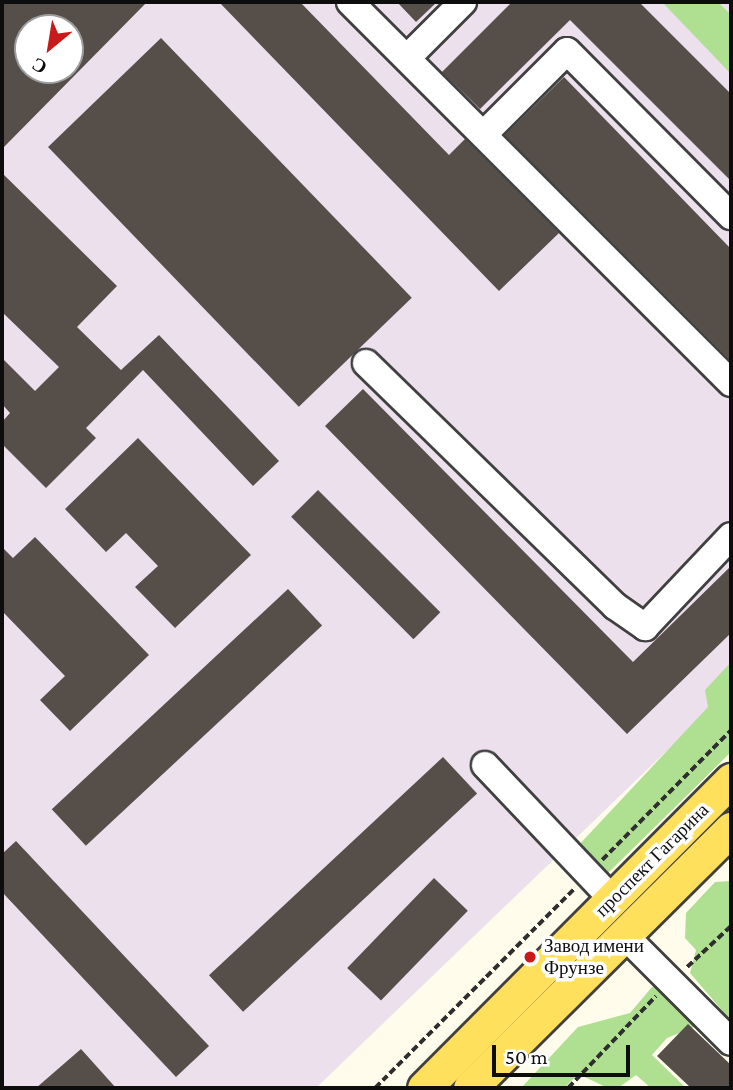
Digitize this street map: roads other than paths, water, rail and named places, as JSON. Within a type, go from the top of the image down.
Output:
[{"type":"main road","name":"проспект Гагарина","points":[[424,1088],[731,780]]},
{"type":"main road","name":"проспект Гагарина","points":[[470,1088],[731,830]]},
{"type":"street","points":[[351,2],[731,383]]},
{"type":"street","points":[[408,57],[463,2]]},
{"type":"street","points":[[484,134],[567,51],[731,216]]},
{"type":"street","points":[[366,363],[615,606],[645,626],[731,536]]},
{"type":"street","points":[[485,765],[613,900]]},
{"type":"street","points":[[624,936],[731,1042]]},
{"type":"place","name":"Завод имени Фрунзе","points":[[530,957]]}]
